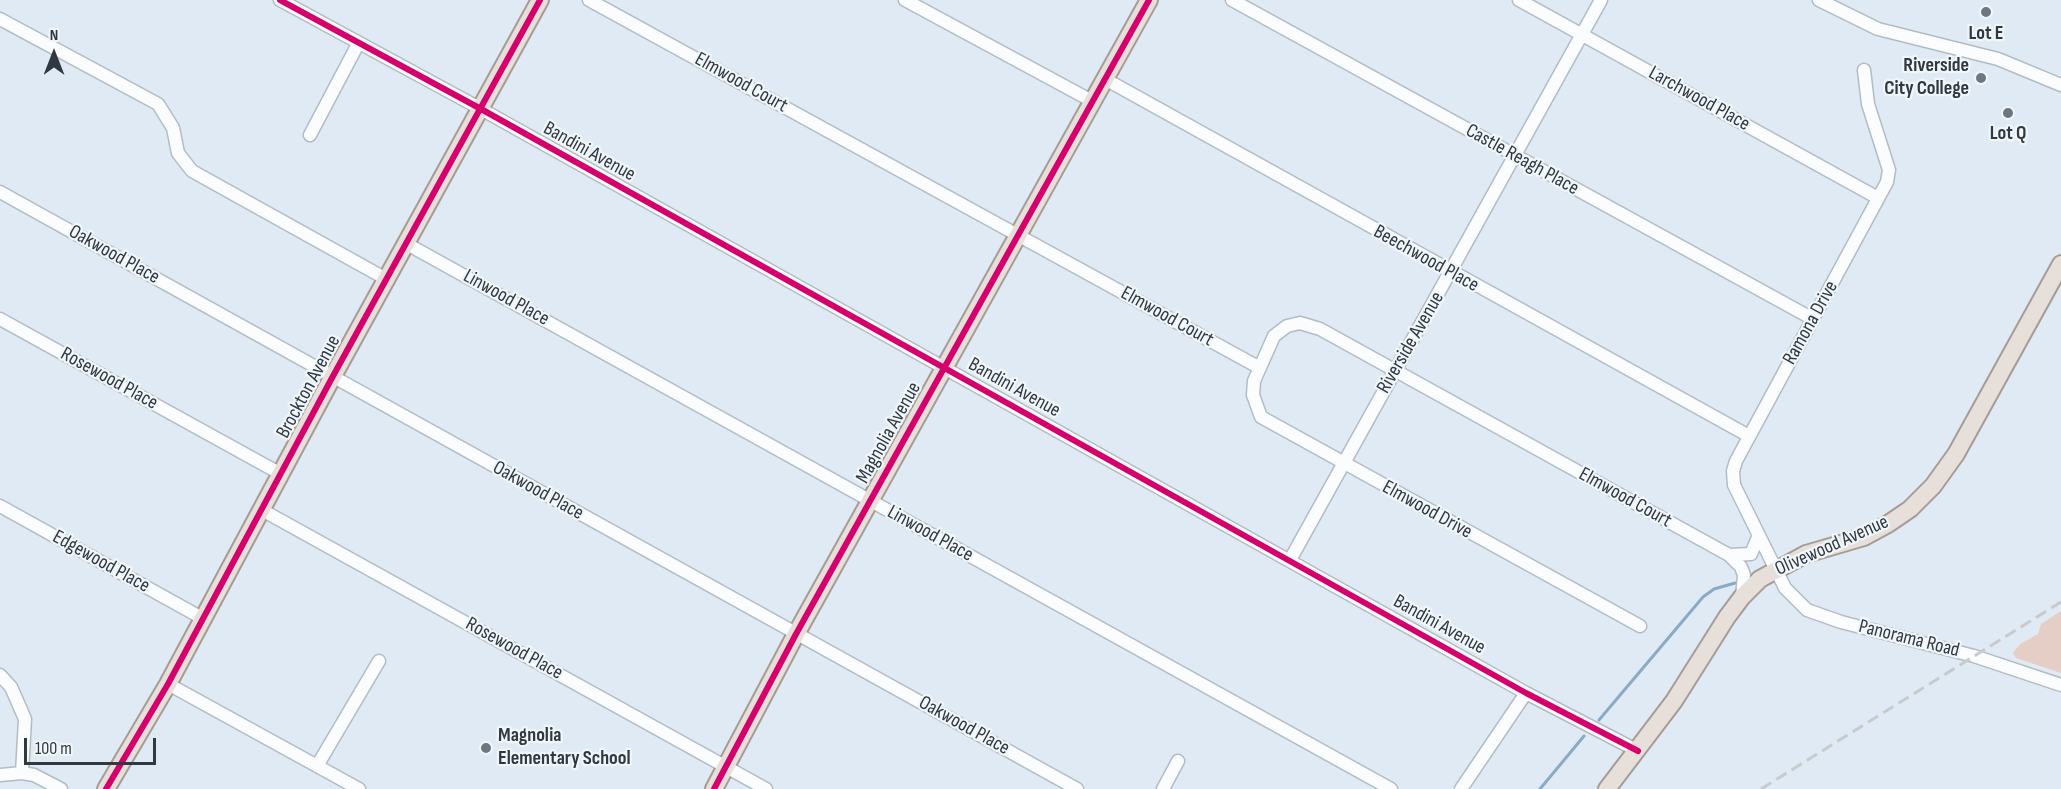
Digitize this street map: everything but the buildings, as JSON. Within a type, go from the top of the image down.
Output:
[{"type":"main road","name":"Brockton Avenue","points":[[106,789],[168,684],[333,376],[388,280],[540,0]]},
{"type":"main road","name":"Magnolia Avenue","points":[[714,789],[796,634],[1149,0]]},
{"type":"main road","name":"Olivewood Avenue","points":[[1607,789],[1638,751],[1742,597],[1774,570],[1806,554],[1864,537],[1895,519],[1923,497],[1956,454],[2060,269]]},
{"type":"street","name":"Bandini Avenue","points":[[280,0],[481,109],[1526,693],[1638,751]]},
{"type":"street","name":"Elmwood Court","points":[[589,0],[1260,368],[1274,336],[1287,326],[1300,323],[1320,329],[1729,555]]},
{"type":"street","points":[[905,0],[1092,101]]},
{"type":"street","name":"Castle Reagh Place","points":[[1232,0],[1813,320]]},
{"type":"street","name":"Larchwood Place","points":[[1520,0],[1878,198]]},
{"type":"street","name":"Riverside Avenue","points":[[1290,560],[1601,0]]},
{"type":"street","points":[[1819,0],[1855,20],[1907,38],[1998,59],[2061,85]]},
{"type":"street","points":[[0,19],[158,104],[173,128],[178,153],[192,171],[388,280]]},
{"type":"street","points":[[310,135],[358,44]]},
{"type":"street","name":"Ramona Drive","points":[[1774,570],[1733,478],[1736,461],[1887,182],[1889,170],[1868,104],[1864,70]]},
{"type":"street","name":"Beechwood Place","points":[[1105,79],[1451,273],[1749,436]]},
{"type":"street","name":"Oakwood Place","points":[[0,192],[1077,789]]},
{"type":"street","name":"Linwood Place","points":[[407,244],[1391,789]]},
{"type":"street","name":"Rosewood Place","points":[[0,319],[281,474]]},
{"type":"street","name":"Elmwood Drive","points":[[1260,368],[1252,395],[1261,417],[1640,626]]},
{"type":"street","name":"Edgewood Place","points":[[0,506],[202,618]]},
{"type":"street","name":"Rosewood Place","points":[[262,510],[766,789]]},
{"type":"street","points":[[1729,555],[1751,554],[1758,537]]},
{"type":"street","points":[[1729,555],[1741,567],[1744,575],[1742,597]]},
{"type":"street","name":"Panorama Road","points":[[1774,570],[1794,600],[1807,610],[1841,622],[1974,656],[2061,685]]},
{"type":"street","points":[[317,766],[379,661]]},
{"type":"street","points":[[0,675],[11,687],[25,719],[22,773]]},
{"type":"street","points":[[168,684],[359,789]]},
{"type":"street","points":[[1461,789],[1526,693]]},
{"type":"street","points":[[1163,789],[1178,761]]},
{"type":"street","points":[[0,775],[22,773],[34,775],[61,789]]},
{"type":"shaded area","points":[[2061,611],[2061,673],[2016,658],[2013,653],[2020,644],[2038,634],[2041,624]]},
{"type":"waterway","points":[[1599,720],[1703,597],[1714,589],[1735,583]]},
{"type":"waterway","points":[[1540,789],[1584,736]]},
{"type":"railway","points":[[1761,789],[2061,602]]},
{"type":"cycle path","points":[[280,0],[481,109],[1526,693],[1638,751]]},
{"type":"cycle path","points":[[106,789],[168,684],[333,376],[540,0]]},
{"type":"cycle path","points":[[714,789],[796,634],[1149,0]]},
{"type":"place","name":"Lot E","points":[[1986,12]]},
{"type":"place","name":"Riverside City College","points":[[1981,78]]},
{"type":"place","name":"Lot Q","points":[[2008,113]]},
{"type":"place","name":"Magnolia Elementary School","points":[[486,748]]}]
